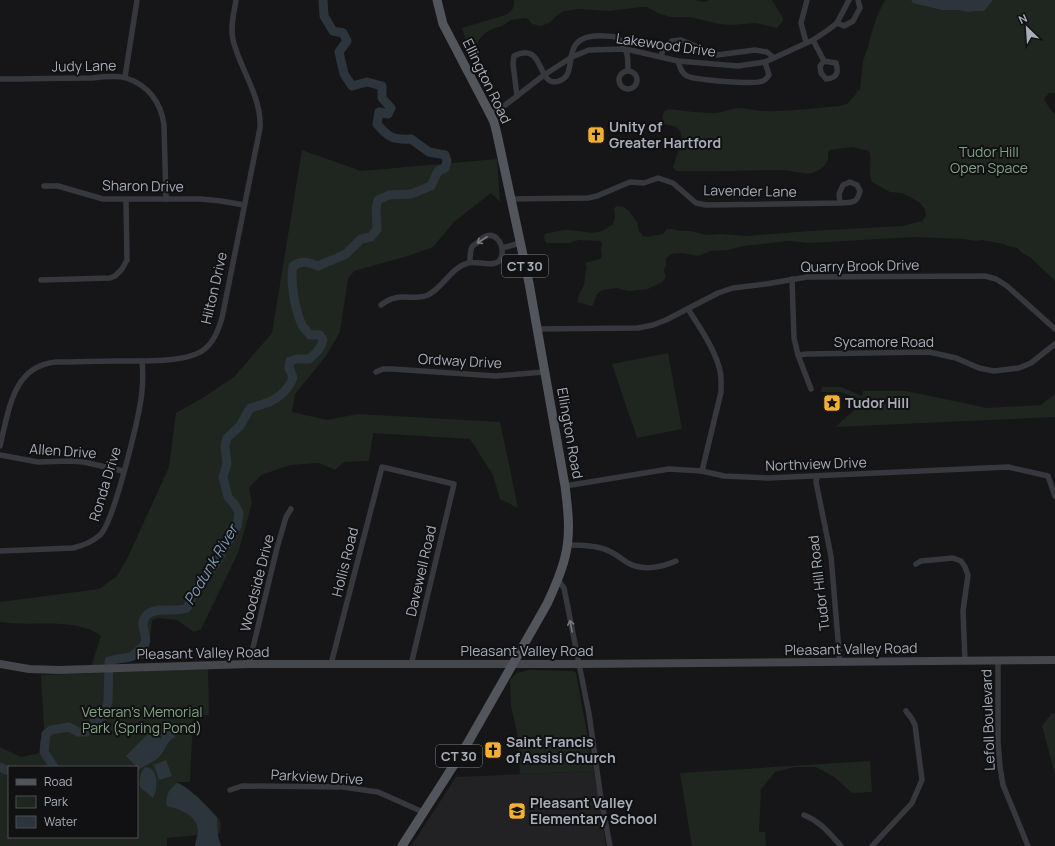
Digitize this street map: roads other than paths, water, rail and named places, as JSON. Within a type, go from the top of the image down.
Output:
[{"type":"main road","name":"Ellington Road","points":[[402,846],[470,740],[547,604],[558,580],[568,545],[568,508],[565,486],[537,330],[497,134],[494,122],[443,24],[436,0]]},
{"type":"main road","name":"Pleasant Valley Road","points":[[0,664],[29,669],[109,669],[249,664],[411,665],[840,663],[1055,660]]},
{"type":"street","points":[[124,77],[137,0]]},
{"type":"street","name":"Hilton Drive","points":[[0,446],[14,392],[23,378],[37,367],[56,362],[175,359],[202,351],[212,341],[219,328],[261,120],[257,104],[233,39],[233,20],[236,0]]},
{"type":"street","points":[[806,42],[801,23],[807,0]]},
{"type":"street","name":"Lakewood Drive","points":[[489,112],[504,106],[544,75],[572,57],[588,50],[626,49],[678,60],[738,66],[765,62],[773,57],[813,40],[837,23],[849,0]]},
{"type":"street","points":[[837,23],[844,26],[853,21],[860,8],[858,0]]},
{"type":"street","points":[[517,96],[514,78],[514,56],[520,53],[527,52],[533,55],[544,75],[548,79],[560,81],[565,77],[572,57],[573,46],[578,40],[598,35],[613,36],[620,39],[626,49],[628,56],[628,70]]},
{"type":"street","points":[[661,56],[664,47],[672,41],[681,40],[717,55],[756,50],[766,52],[773,57]]},
{"type":"street","points":[[813,40],[824,61]]},
{"type":"street","points":[[716,64],[717,55]]},
{"type":"street","points":[[678,60],[681,71],[687,76],[710,80],[753,82],[763,81],[769,75],[765,62]]},
{"type":"street","name":"Judy Lane","points":[[0,79],[124,77],[144,86],[151,92],[161,108],[164,125],[166,199]]},
{"type":"street","name":"Lavender Lane","points":[[511,199],[588,198],[597,196],[630,182],[644,183],[654,178],[664,179],[673,183],[696,203],[706,205],[840,203]]},
{"type":"street","name":"Sharon Drive","points":[[44,186],[58,186],[103,199],[211,199],[244,205]]},
{"type":"street","points":[[41,280],[110,278],[115,276],[122,269],[127,260],[126,200]]},
{"type":"street","points":[[381,305],[394,298],[417,298],[426,296],[440,286],[458,266],[470,262],[488,265],[498,262],[502,257],[500,241],[495,237],[484,237],[472,247],[470,262]]},
{"type":"street","points":[[502,248],[520,243]]},
{"type":"street","name":"Quarry Brook Drive","points":[[537,330],[638,328],[653,325],[718,293],[733,288],[808,277],[985,276],[996,279],[1007,286],[1055,329]]},
{"type":"street","points":[[792,279],[794,338],[798,355],[810,389]]},
{"type":"street","points":[[688,309],[714,353],[720,368],[721,379],[721,392],[702,471]]},
{"type":"street","name":"Sycamore Road","points":[[798,355],[929,352],[956,358],[979,368],[994,371],[1018,368],[1031,362],[1055,344]]},
{"type":"street","name":"Ronda Drive","points":[[0,551],[72,548],[82,546],[100,534],[107,525],[123,471],[140,401],[143,377],[142,361]]},
{"type":"street","name":"Ordway Drive","points":[[376,372],[382,369],[392,369],[496,376],[544,372]]},
{"type":"street","name":"Allen Drive","points":[[0,455],[38,462],[84,462],[123,471]]},
{"type":"street","name":"Davewell Road","points":[[382,466],[454,484],[411,665]]},
{"type":"street","name":"Hollis Road","points":[[331,664],[382,466]]},
{"type":"street","name":"Northview Drive","points":[[565,486],[669,469],[702,471],[724,476],[747,478],[817,477],[1008,467],[1048,476],[1055,496]]},
{"type":"street","name":"Tudor Hill Road","points":[[817,477],[816,482],[831,556],[840,663]]},
{"type":"street","name":"Woodside Drive","points":[[249,664],[277,548],[286,517],[291,509]]},
{"type":"street","points":[[568,545],[602,548],[614,552],[628,562],[638,566],[659,567],[676,561]]},
{"type":"street","points":[[916,564],[921,561],[953,558],[961,561],[965,567],[968,575],[963,611],[965,661]]},
{"type":"street","points":[[558,580],[564,588],[578,664],[592,727],[601,799],[610,846]]},
{"type":"street","name":"Lefoll Boulevard","points":[[998,661],[998,742],[1000,767],[1003,785],[1028,846]]},
{"type":"street","points":[[872,846],[912,803],[922,780],[915,725],[906,711]]},
{"type":"street","name":"Parkview Drive","points":[[230,790],[242,786],[343,787],[378,792],[423,812]]},
{"type":"street","points":[[804,815],[819,822],[841,846]]},
{"type":"water","points":[[911,0],[993,0],[984,11],[969,12],[959,10],[942,10],[913,3]]},
{"type":"water","points":[[159,728],[166,731],[173,730],[175,737],[169,741],[159,757],[138,771],[138,766],[134,766],[126,756],[151,731],[161,739],[162,737],[155,731]]},
{"type":"water","points":[[166,760],[172,776],[159,780],[154,765]]},
{"type":"water","points":[[145,767],[150,768],[155,775],[156,790],[153,798],[140,787],[140,777]]},
{"type":"water","points":[[177,783],[186,788],[204,803],[217,818],[218,836],[221,846],[195,846],[198,830],[194,820],[182,811],[167,806],[166,799],[168,793]]},
{"type":"waterway","name":"Podunk River","points":[[53,766],[44,752],[46,734],[51,730],[69,727],[78,732],[86,732],[93,723],[104,715],[108,702],[109,661],[131,657],[144,645],[145,638],[143,622],[148,614],[157,610],[178,610],[187,608],[195,590],[215,565],[237,526],[239,513],[235,505],[228,497],[223,477],[227,464],[225,446],[227,438],[240,426],[250,408],[270,402],[281,395],[293,378],[289,368],[290,361],[297,359],[309,359],[320,348],[323,340],[320,335],[310,335],[299,319],[293,288],[293,266],[305,262],[318,266],[346,254],[361,239],[371,237],[377,229],[376,208],[378,200],[389,195],[411,194],[431,186],[438,171],[445,168],[447,161],[445,155],[429,152],[411,139],[392,137],[377,124],[379,112],[388,114],[391,108],[382,98],[382,86],[367,82],[352,86],[344,74],[339,52],[347,41],[343,33],[333,31],[324,16],[323,0]]},
{"type":"waterway","name":"Podunk River","points":[[0,767],[8,770]]},
{"type":"place","name":"Unity of Greater Hartford","points":[[596,135]]},
{"type":"place","name":"Tudor Hill","points":[[832,403]]},
{"type":"place","name":"Saint Francis of Assisi Church","points":[[493,750]]},
{"type":"place","name":"Pleasant Valley Elementary School","points":[[517,811]]},
{"type":"park label","name":"Tudor Hill Open Space","points":[[989,160]]},
{"type":"park label","name":"Veteran's Memorial Park (Spring Pond)","points":[[142,720]]}]
